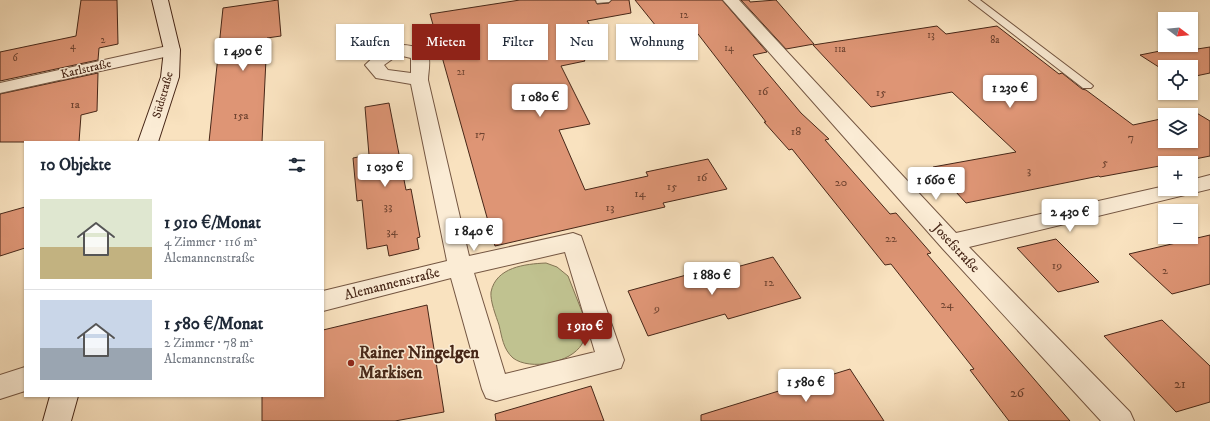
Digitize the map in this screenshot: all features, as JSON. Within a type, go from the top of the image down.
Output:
[{"type":"street","name":"Südstraße","points":[[148,141],[170,77],[172,50],[160,0]]},
{"type":"street","name":"Josefstraße","points":[[731,0],[951,243],[1120,421]]},
{"type":"street","name":"Karlstraße","points":[[0,88],[172,50]]},
{"type":"street","name":"Alemannenstraße","points":[[324,301],[460,267],[573,242],[611,360],[496,389],[460,267],[419,80]]},
{"type":"street","points":[[1198,185],[1210,182]]},
{"type":"street","points":[[951,243],[1158,195]]},
{"type":"street","points":[[0,387],[24,379]]},
{"type":"street","points":[[56,421],[64,397]]},
{"type":"lane","points":[[974,0],[1087,86]]},
{"type":"green space","points":[[546,263],[557,267],[568,276],[588,327],[584,340],[577,351],[560,360],[550,363],[529,364],[520,362],[513,358],[507,351],[503,343],[491,300],[491,292],[499,277],[512,268],[529,264]]},
{"type":"building","points":[[81,0],[117,0],[118,44],[99,48],[98,60],[0,81],[0,52],[76,36]]},
{"type":"building","points":[[278,0],[281,36],[267,38],[262,141],[209,141],[223,8]]},
{"type":"building","points":[[520,0],[595,0],[597,4],[609,3],[612,0],[629,0],[631,13],[587,21],[589,24],[556,24],[556,60],[585,61],[561,66],[590,124],[559,130],[585,190],[648,176],[646,172],[708,159],[727,189],[663,203],[665,207],[495,246],[443,60],[480,60],[480,24],[433,24],[430,14]]},
{"type":"building","points":[[635,0],[722,0],[767,52],[753,55],[755,58],[801,113],[829,139],[825,140],[890,214],[896,213],[931,253],[927,254],[1070,421],[1009,421],[970,370],[974,369],[891,264],[885,265],[792,149],[789,150],[764,122],[766,122],[698,34],[698,24],[654,24]]},
{"type":"building","points":[[741,0],[749,0],[750,2],[776,0],[814,44],[786,49]]},
{"type":"building","points":[[937,26],[946,34],[997,26],[1059,74],[1062,73],[1133,125],[1158,120],[1158,148],[1198,148],[1198,114],[1210,121],[1210,156],[1198,158],[1198,156],[1158,156],[1158,166],[1099,176],[966,203],[933,167],[1016,152],[952,92],[871,107],[813,45]]},
{"type":"building","points":[[1210,47],[1210,73],[1198,76],[1198,60],[1158,60],[1158,67],[1140,55],[1158,51],[1198,52],[1198,49]]},
{"type":"building","points":[[98,73],[97,111],[81,115],[79,141],[0,142],[0,94]]},
{"type":"building","points":[[389,103],[406,190],[411,189],[420,237],[417,238],[419,249],[389,256],[387,245],[367,249],[362,200],[357,201],[353,158],[369,155],[365,107]]},
{"type":"building","points":[[24,207],[24,248],[0,256],[0,214]]},
{"type":"building","points":[[1210,235],[1210,284],[1172,294],[1129,254],[1172,244],[1198,244],[1198,238]]},
{"type":"building","points":[[1056,239],[1099,282],[1058,292],[1017,248]]},
{"type":"building","points":[[773,257],[801,298],[728,319],[725,314],[648,336],[628,291],[701,271],[704,276]]},
{"type":"building","points":[[427,305],[444,412],[395,421],[262,421],[262,397],[324,397],[324,330]]},
{"type":"building","points":[[1162,320],[1210,366],[1210,402],[1176,412],[1104,336]]},
{"type":"building","points":[[850,369],[884,421],[701,421],[701,415]]},
{"type":"building","points":[[591,386],[604,421],[496,421],[495,414]]},
{"type":"place","name":"Rainer Ningelgen Markisen","points":[[351,363]]}]
